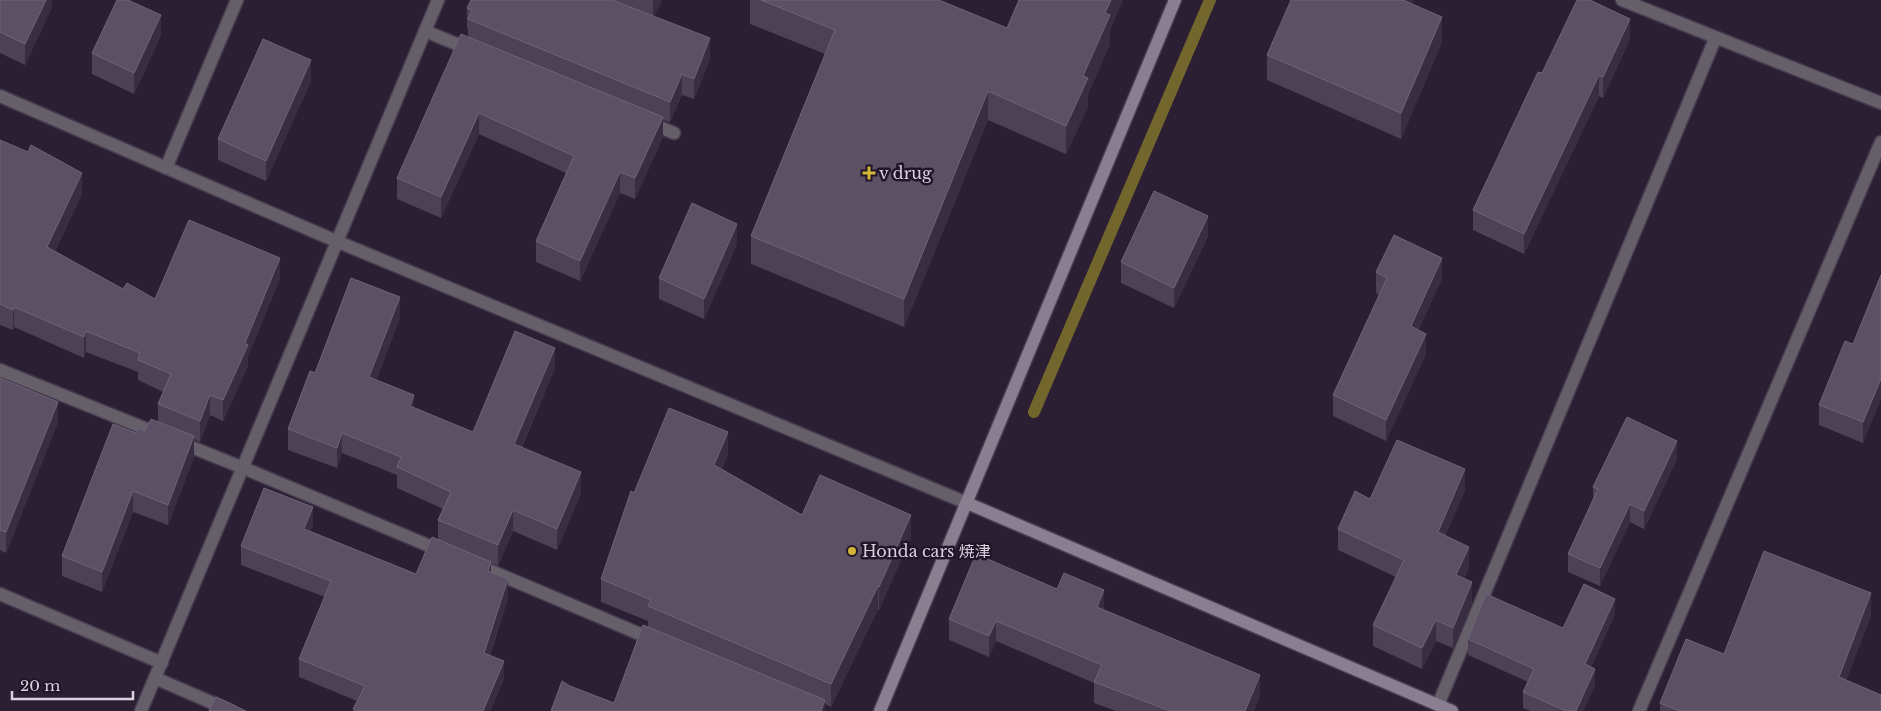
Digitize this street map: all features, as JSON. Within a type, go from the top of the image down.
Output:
[{"type":"street","points":[[166,168],[237,0]]},
{"type":"street","points":[[141,711],[241,467],[438,0]]},
{"type":"street","points":[[880,711],[1175,0]]},
{"type":"street","points":[[1622,0],[1715,39],[1881,103]]},
{"type":"street","points":[[425,31],[480,54]]},
{"type":"street","points":[[1438,705],[1715,39]]},
{"type":"street","points":[[0,96],[336,241],[967,503],[1452,711]]},
{"type":"street","points":[[637,118],[674,133]]},
{"type":"street","points":[[1639,711],[1881,142]]},
{"type":"street","points":[[0,370],[241,467],[669,646]]},
{"type":"street","points":[[0,594],[162,663]]},
{"type":"street","points":[[155,678],[231,711]]},
{"type":"building","points":[[0,0],[46,0],[25,44],[0,32]]},
{"type":"building","points":[[117,0],[128,0],[161,15],[134,73],[92,53]]},
{"type":"building","points":[[471,0],[612,0],[710,38],[694,79],[682,74],[670,102],[468,19],[472,10],[467,8]]},
{"type":"building","points":[[761,0],[939,0],[1007,28],[1019,0],[1111,0],[1105,13],[1110,15],[1083,76],[1088,78],[1066,126],[988,91],[904,299],[751,236],[835,30]]},
{"type":"building","points":[[1291,0],[1403,0],[1442,17],[1401,113],[1267,55]]},
{"type":"building","points":[[1577,0],[1590,0],[1630,19],[1603,77],[1599,75],[1524,234],[1473,210],[1538,72],[1542,73]]},
{"type":"building","points":[[461,34],[663,117],[635,178],[620,172],[580,261],[536,241],[574,156],[479,113],[441,197],[397,178]]},
{"type":"building","points":[[263,39],[311,60],[266,161],[218,139]]},
{"type":"building","points":[[0,140],[28,152],[31,145],[82,173],[47,247],[123,289],[127,283],[155,299],[189,220],[280,258],[245,343],[248,345],[223,400],[210,395],[200,421],[158,404],[171,374],[138,360],[140,353],[86,331],[84,337],[14,307],[13,310],[0,304]]},
{"type":"building","points":[[1154,191],[1208,216],[1174,288],[1121,262]]},
{"type":"building","points":[[692,203],[737,224],[704,299],[659,278]]},
{"type":"building","points":[[1394,235],[1442,258],[1411,326],[1426,334],[1386,420],[1333,395],[1387,278],[1376,272]]},
{"type":"building","points":[[1881,275],[1881,379],[1863,422],[1819,405],[1845,341],[1853,344]]},
{"type":"building","points":[[351,278],[400,297],[369,377],[414,395],[410,406],[473,432],[515,331],[555,348],[514,444],[581,472],[557,529],[513,510],[498,545],[438,520],[451,492],[397,467],[401,457],[342,433],[337,448],[288,429],[310,371],[315,373]]},
{"type":"building","points":[[0,378],[58,402],[6,532],[0,530]]},
{"type":"building","points":[[669,408],[728,432],[714,465],[802,515],[820,475],[911,515],[879,587],[831,684],[648,606],[651,600],[601,579],[631,491],[634,493]]},
{"type":"building","points":[[1627,417],[1677,441],[1644,511],[1630,504],[1600,568],[1568,554],[1598,489],[1593,487]]},
{"type":"building","points":[[151,419],[194,436],[168,505],[133,491],[102,572],[62,556],[113,424],[136,433],[138,428],[145,431]]},
{"type":"building","points":[[1397,440],[1465,469],[1438,532],[1469,547],[1456,575],[1472,582],[1453,628],[1436,620],[1422,648],[1373,625],[1404,560],[1338,529],[1355,491],[1370,499]]},
{"type":"building","points":[[264,488],[313,507],[304,529],[416,574],[432,537],[491,562],[488,571],[508,579],[484,653],[504,661],[483,711],[356,711],[353,709],[365,686],[299,659],[331,581],[241,546]]},
{"type":"building","points":[[1764,551],[1871,593],[1839,677],[1881,695],[1881,711],[1680,711],[1660,703],[1686,639],[1724,654]]},
{"type":"building","points":[[976,554],[1057,589],[1064,573],[1104,590],[1097,607],[1260,675],[1245,711],[1170,711],[1094,682],[1102,665],[996,621],[989,636],[949,619]]},
{"type":"building","points":[[1584,584],[1615,599],[1585,664],[1595,669],[1576,711],[1566,711],[1523,692],[1534,669],[1468,639],[1486,594],[1563,628]]},
{"type":"building","points":[[643,625],[825,700],[821,711],[551,711],[562,681],[614,703]]},
{"type":"building","points":[[216,697],[246,711],[209,711]]},
{"type":"waterway","points":[[1034,412],[1210,0]]},
{"type":"place","name":"v drug","points":[[869,173]]},
{"type":"place","name":"Honda cars 焼津","points":[[852,551]]}]
